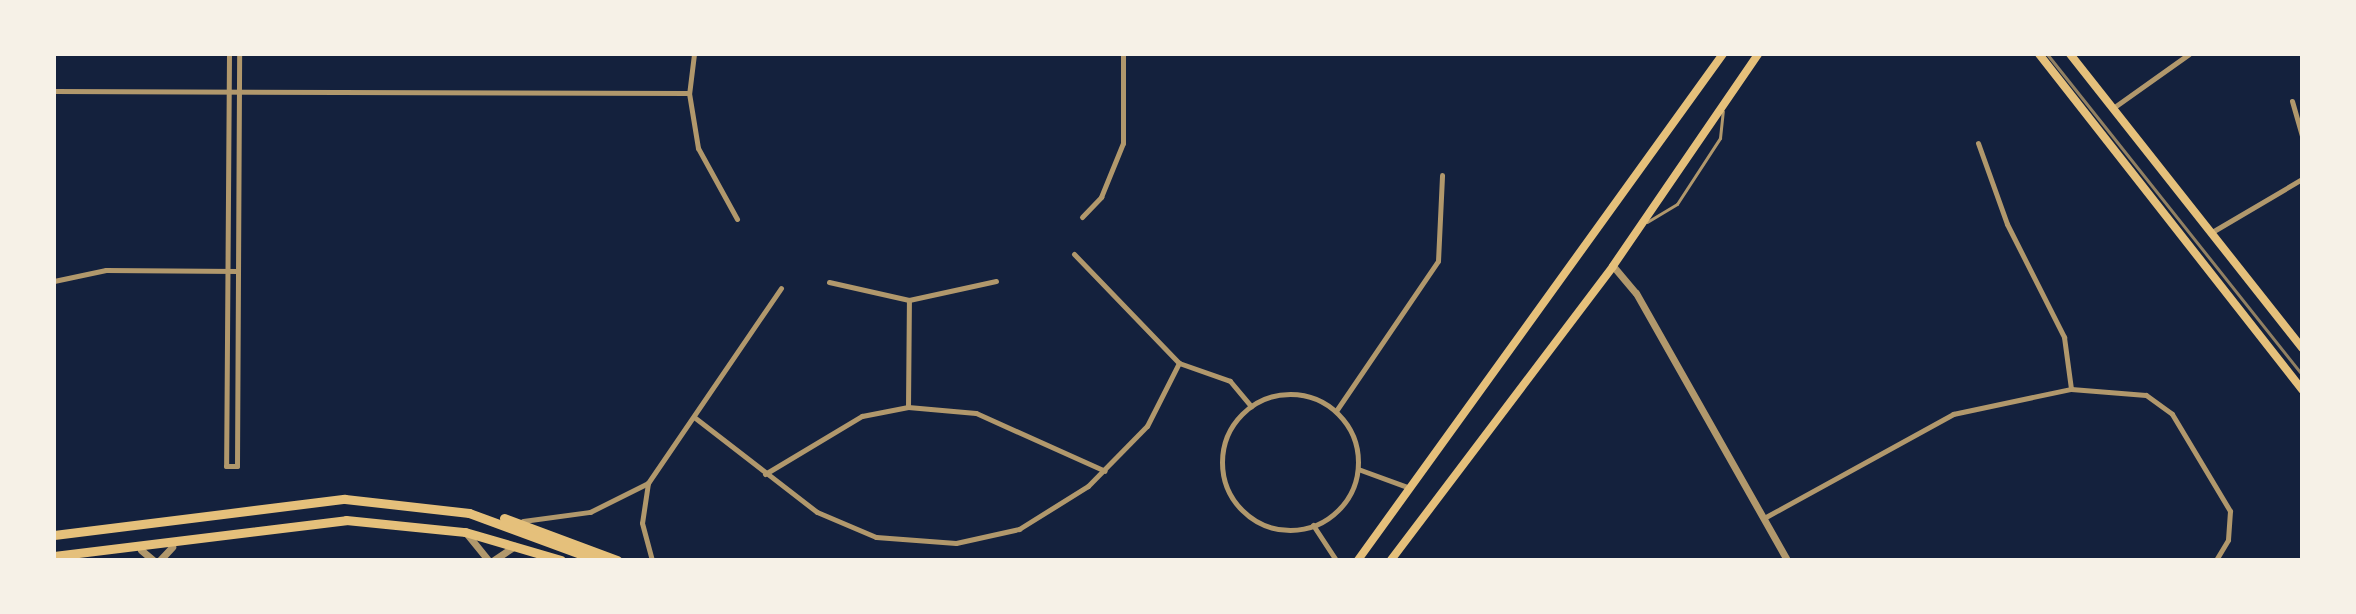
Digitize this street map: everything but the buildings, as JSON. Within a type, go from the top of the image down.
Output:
[{"type":"highway","points":[[54,535],[283,503],[345,499],[523,521],[617,560]]},
{"type":"highway","points":[[469,513],[597,560]]},
{"type":"highway","points":[[55,556],[172,547],[270,524],[346,520],[465,532],[561,560]]},
{"type":"main road","points":[[1358,560],[1413,489],[1723,54]]},
{"type":"main road","points":[[1391,560],[1613,266],[1758,54]]},
{"type":"main road","points":[[2039,54],[2302,390]]},
{"type":"main road","points":[[2070,54],[2302,348]]},
{"type":"street","points":[[229,54],[226,466],[237,466],[239,54]]},
{"type":"street","points":[[694,54],[689,93],[698,148],[737,219]]},
{"type":"street","points":[[1082,217],[1101,197],[1123,143],[1123,54]]},
{"type":"street","points":[[2113,108],[2189,54]]},
{"type":"street","points":[[54,91],[689,93]]},
{"type":"street","points":[[2292,101],[2302,136]]},
{"type":"street","points":[[1978,143],[2007,224],[2064,337],[2071,389]]},
{"type":"street","points":[[1336,411],[1438,261],[1442,175]]},
{"type":"street","points":[[2211,233],[2302,179]]},
{"type":"street","points":[[1074,254],[1179,363],[1230,381],[1251,406]]},
{"type":"street","points":[[1613,266],[1636,293],[1787,560]]},
{"type":"street","points":[[54,281],[106,270],[238,271]]},
{"type":"street","points":[[829,282],[909,300],[996,281]]},
{"type":"street","points":[[652,560],[642,523],[648,483],[781,288]]},
{"type":"street","points":[[908,407],[909,300]]},
{"type":"street","points":[[694,417],[817,512],[876,537],[956,543],[1019,529],[1105,471],[1147,426],[1179,363]]},
{"type":"street","points":[[1763,518],[1953,414],[2071,389],[2146,395],[2172,414],[2230,511],[2228,540],[2216,560]]},
{"type":"street","points":[[1294,394],[1336,411],[1349,427],[1358,469],[1341,508],[1313,525],[1278,529],[1256,521],[1227,487],[1225,442],[1251,406],[1294,394]]},
{"type":"street","points":[[765,474],[862,416],[908,407],[976,413],[1105,471]]},
{"type":"street","points":[[1358,469],[1413,489]]},
{"type":"street","points":[[523,521],[581,514],[648,483]]},
{"type":"street","points":[[1313,525],[1336,560]]},
{"type":"street","points":[[465,532],[491,560],[517,545]]},
{"type":"street","points":[[160,560],[172,547]]},
{"type":"street","points":[[141,550],[153,560]]},
{"type":"lane","points":[[1640,226],[1677,204],[1720,138],[1724,104]]},
{"type":"railway","points":[[2047,54],[2302,375]]}]
